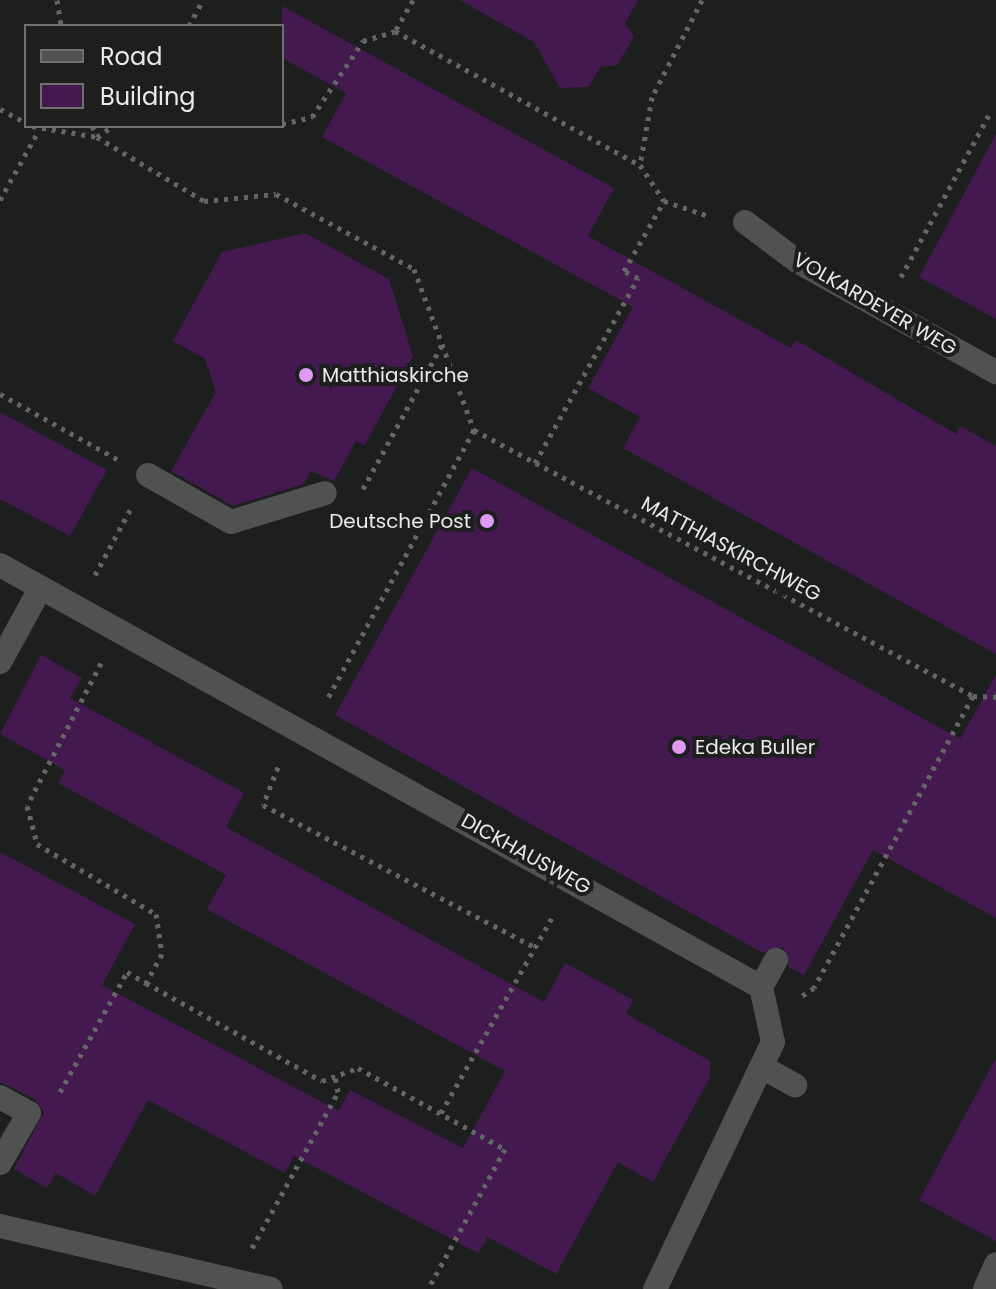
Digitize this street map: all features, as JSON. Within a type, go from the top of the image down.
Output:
[{"type":"street","name":"VOLKARDEYER WEG","points":[[745,222],[797,261],[996,372]]},
{"type":"street","points":[[148,475],[231,522],[325,493]]},
{"type":"street","name":"DICKHAUSWEG","points":[[0,565],[573,880],[761,987]]},
{"type":"street","points":[[0,662],[41,587]]},
{"type":"street","points":[[655,1289],[702,1178],[773,1042],[772,1015],[761,987],[776,960]]},
{"type":"street","points":[[762,1067],[795,1085]]},
{"type":"street","points":[[0,1097],[29,1113],[0,1163]]},
{"type":"street","points":[[0,1226],[271,1289]]},
{"type":"street","points":[[985,1289],[996,1264]]},
{"type":"path","points":[[57,0],[61,24]]},
{"type":"path","points":[[190,24],[203,0]]},
{"type":"path","points":[[284,124],[312,117],[363,41],[395,31],[413,0]]},
{"type":"path","points":[[640,165],[652,97],[701,0]]},
{"type":"path","points":[[395,31],[640,165],[664,201],[745,222]]},
{"type":"path","points":[[0,109],[24,122]]},
{"type":"path","points":[[883,310],[989,115]]},
{"type":"path","points":[[36,128],[97,137],[204,201],[276,194],[414,269],[474,430],[308,734]]},
{"type":"path","points":[[93,128],[97,137]]},
{"type":"path","points":[[97,137],[110,128]]},
{"type":"path","points":[[0,200],[39,130]]},
{"type":"path","points":[[535,463],[638,278],[624,271],[664,201]]},
{"type":"path","points":[[325,493],[353,508],[442,345]]},
{"type":"path","points":[[0,394],[148,475],[77,607]]},
{"type":"path","name":"MATTHIASKIRCHWEG","points":[[474,430],[973,696],[996,697]]},
{"type":"path","points":[[119,631],[36,782],[29,827],[51,856],[156,914],[162,954],[146,983]]},
{"type":"path","points":[[101,663],[114,671]]},
{"type":"path","points":[[772,1015],[814,988],[973,696]]},
{"type":"path","points":[[270,762],[283,770],[263,805],[535,947]]},
{"type":"path","points":[[441,1113],[573,880]]},
{"type":"path","points":[[52,1107],[127,972],[322,1081],[358,1068],[505,1149],[428,1289]]},
{"type":"path","points":[[235,1281],[338,1092],[335,1076]]},
{"type":"building","points":[[460,0],[638,0],[625,23],[634,37],[617,65],[600,67],[589,87],[560,88],[534,42]]},
{"type":"building","points":[[282,6],[614,188],[588,236],[791,348],[796,340],[956,434],[960,426],[996,446],[996,654],[623,448],[640,417],[588,388],[633,307],[322,137],[346,93],[284,59]]},
{"type":"building","points":[[996,134],[996,319],[919,277]]},
{"type":"building","name":"Matthiaskirche","points":[[305,233],[389,279],[413,356],[365,445],[356,441],[334,481],[311,471],[304,484],[233,506],[171,471],[216,392],[205,359],[173,341],[222,252]]},
{"type":"building","points":[[0,412],[107,470],[70,536],[0,499]]},
{"type":"building","points":[[472,468],[960,739],[996,675],[996,918],[873,850],[804,975],[789,967],[783,947],[763,953],[335,715]]},
{"type":"building","points":[[41,655],[82,678],[70,698],[244,793],[226,827],[544,1002],[565,963],[633,1000],[626,1014],[710,1061],[710,1077],[653,1182],[618,1162],[556,1274],[488,1237],[478,1253],[294,1156],[285,1173],[148,1100],[95,1196],[56,1173],[47,1188],[14,1169],[44,1112],[36,1100],[0,1082],[0,852],[135,924],[102,985],[339,1111],[350,1090],[463,1148],[505,1071],[207,909],[226,875],[58,783],[65,770],[0,734]]},
{"type":"building","points":[[996,1058],[996,1241],[919,1200]]},
{"type":"place","name":"Matthiaskirche","points":[[306,375]]},
{"type":"place","name":"Deutsche Post","points":[[487,521]]},
{"type":"place","name":"Edeka Buller","points":[[679,747]]}]
